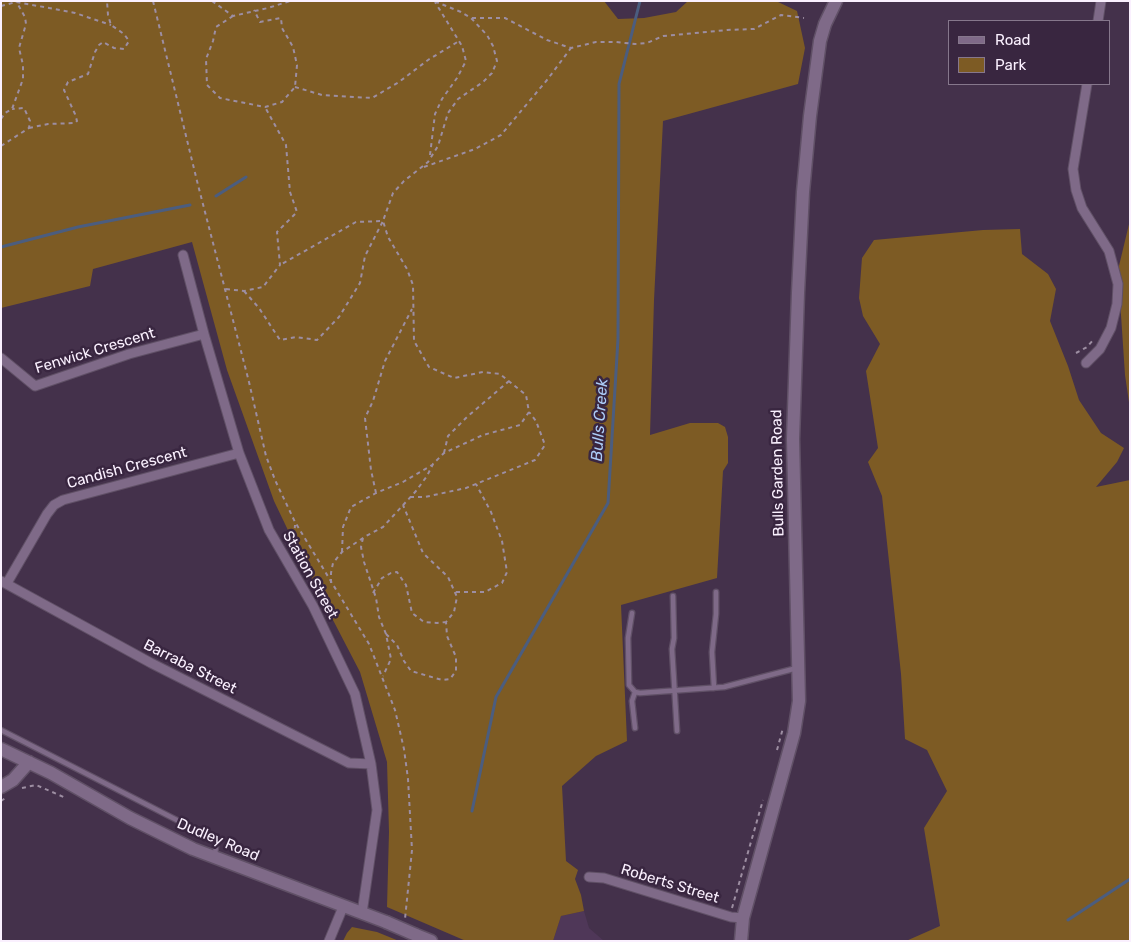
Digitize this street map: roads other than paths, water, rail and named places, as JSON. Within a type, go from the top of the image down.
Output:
[{"type":"main road","name":"Bulls Garden Road","points":[[741,941],[743,918],[794,733],[799,701],[793,381],[803,192],[810,116],[820,41],[825,24],[836,1]]},
{"type":"main road","name":"Dudley Road","points":[[1,749],[29,762],[176,841],[215,858],[386,922],[431,941]]},
{"type":"main road","points":[[6,791],[29,762]]},
{"type":"street","points":[[1098,20],[1101,1]]},
{"type":"street","points":[[1086,363],[1100,349],[1111,328],[1117,304],[1118,284],[1109,251],[1082,208],[1076,190],[1073,169],[1087,85]]},
{"type":"street","name":"Station Street","points":[[183,255],[238,453],[269,530],[313,606],[355,694],[371,764],[377,810],[362,913]]},
{"type":"street","name":"Fenwick Crescent","points":[[1,358],[35,386],[129,354],[204,334]]},
{"type":"street","name":"Candish Crescent","points":[[4,582],[47,514],[54,505],[63,500],[238,453]]},
{"type":"street","name":"Barraba Street","points":[[4,582],[151,663],[349,763],[371,764]]},
{"type":"street","name":"Roberts Street","points":[[588,877],[604,878],[731,917],[743,918]]},
{"type":"street","points":[[329,941],[343,907]]},
{"type":"lane","points":[[714,688],[712,652],[716,592]]},
{"type":"lane","points":[[673,596],[674,638],[672,649],[677,732]]},
{"type":"lane","points":[[632,613],[628,638],[629,685],[635,692],[674,692],[714,688],[798,668]]},
{"type":"lane","points":[[635,692],[632,701],[635,728]]},
{"type":"lane","points":[[1,730],[208,836],[214,840],[216,845],[215,858]]},
{"type":"lane","points":[[29,762],[37,749]]},
{"type":"waterway","name":"Bulls Creek","points":[[472,811],[496,697],[608,503],[618,339],[619,84],[640,1]]},
{"type":"waterway","points":[[216,196],[246,177]]},
{"type":"waterway","points":[[1,247],[78,227],[190,205]]},
{"type":"waterway","points":[[1068,920],[1130,879]]}]
